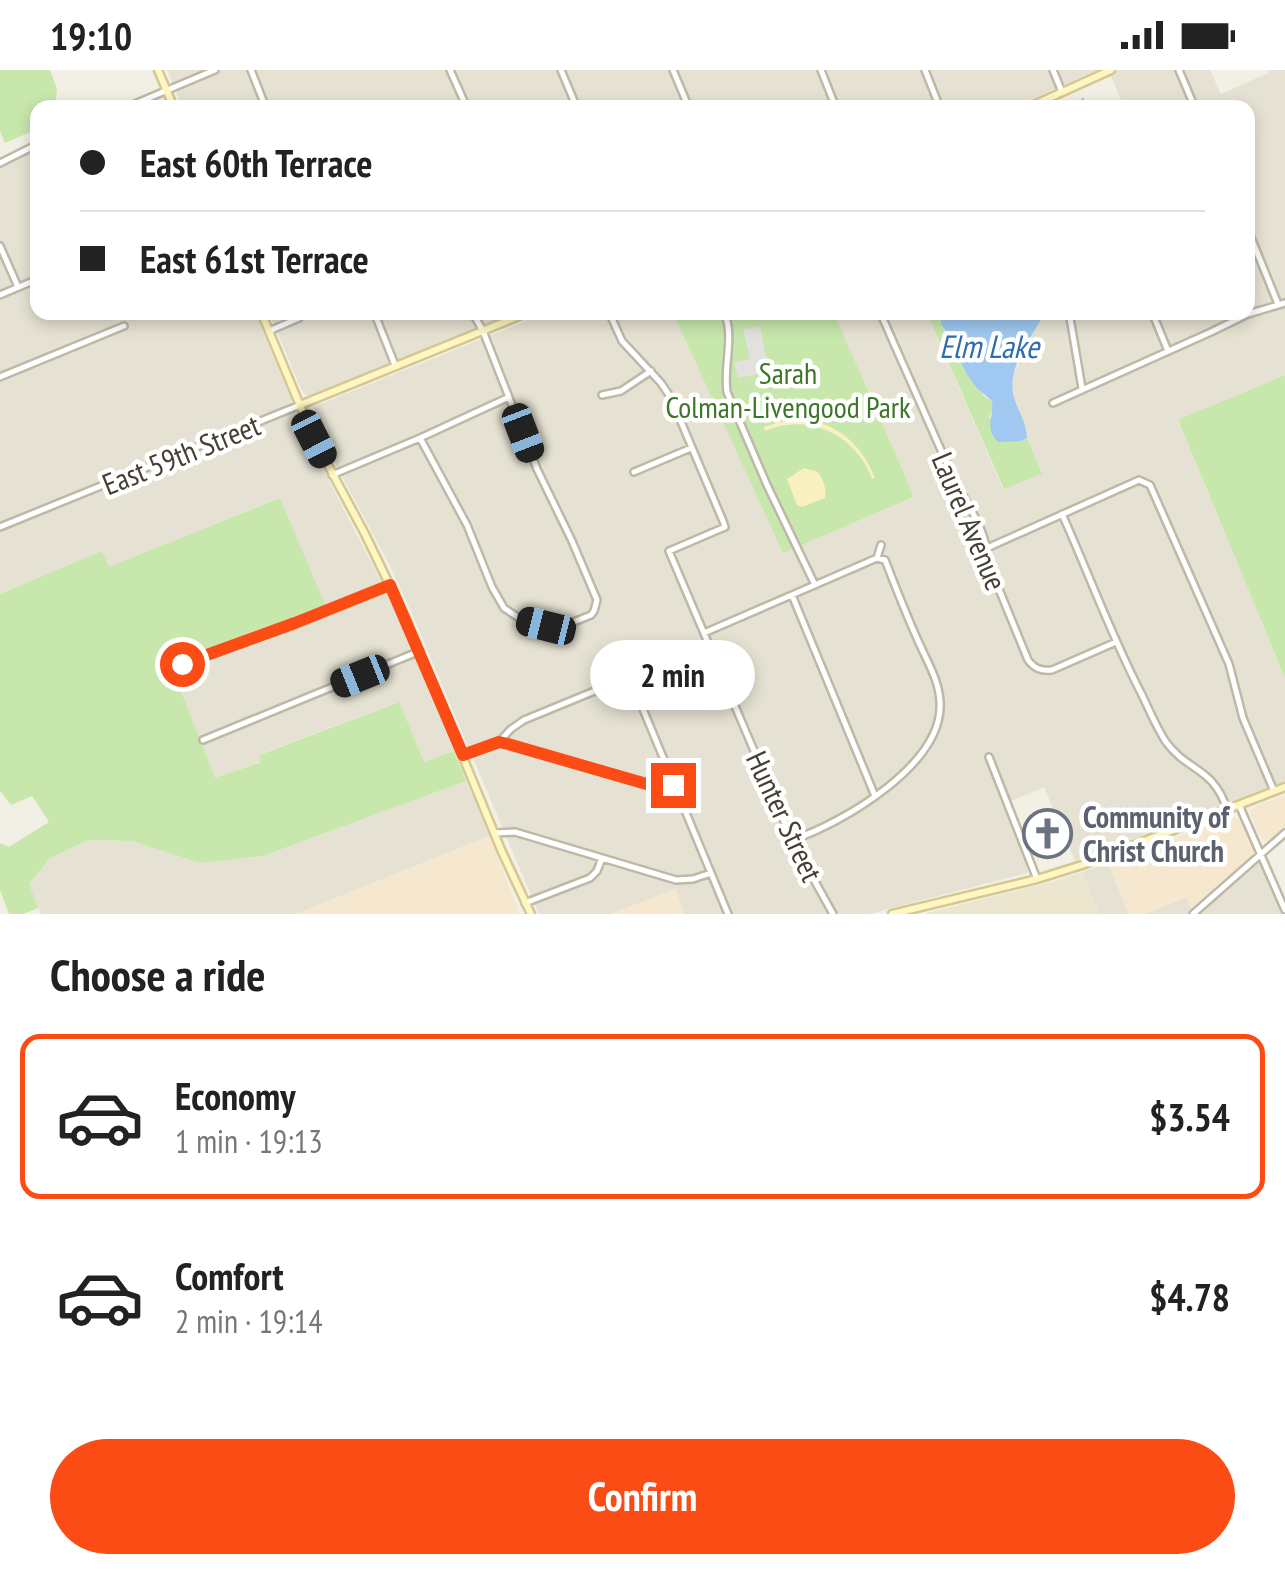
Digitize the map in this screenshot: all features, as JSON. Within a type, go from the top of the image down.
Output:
[{"type":"main road","points":[[158,70],[171,100]]},
{"type":"main road","points":[[1044,100],[1110,70]]},
{"type":"main road","points":[[264,320],[332,475],[366,534],[420,652],[528,910]]},
{"type":"main road","name":"East 59th Street","points":[[300,405],[508,320]]},
{"type":"main road","points":[[892,914],[1037,880],[1285,787]]},
{"type":"street","points":[[144,100],[214,70]]},
{"type":"street","points":[[251,70],[263,100]]},
{"type":"street","points":[[450,70],[463,100]]},
{"type":"street","points":[[561,70],[574,100]]},
{"type":"street","points":[[673,70],[686,100]]},
{"type":"street","points":[[821,70],[833,100]]},
{"type":"street","points":[[925,70],[937,100]]},
{"type":"street","points":[[1053,70],[1062,92]]},
{"type":"street","points":[[1178,70],[1191,100]]},
{"type":"street","points":[[0,163],[30,148]]},
{"type":"street","points":[[1255,245],[1282,304],[1255,312]]},
{"type":"street","points":[[0,246],[18,288]]},
{"type":"street","points":[[0,295],[30,283]]},
{"type":"street","points":[[269,331],[294,320]]},
{"type":"street","points":[[377,320],[396,366]]},
{"type":"street","points":[[420,438],[467,525],[504,608],[522,620],[546,626],[566,626],[592,614],[597,600],[537,469],[477,320]]},
{"type":"street","points":[[613,320],[622,340],[670,398],[691,448],[634,472]]},
{"type":"street","points":[[727,320],[730,330],[727,392],[814,586]]},
{"type":"street","name":"Laurel Avenue","points":[[884,320],[955,481],[972,510],[987,548],[987,560],[1028,660],[1041,670],[1052,670],[1116,642]]},
{"type":"street","points":[[1070,320],[1082,388]]},
{"type":"street","points":[[1155,320],[1168,351]]},
{"type":"street","points":[[1053,403],[1235,320]]},
{"type":"street","points":[[0,377],[124,326]]},
{"type":"street","points":[[602,395],[621,391],[651,371]]},
{"type":"street","points":[[332,475],[510,396]]},
{"type":"street","name":"East 59th Street","points":[[0,528],[300,405]]},
{"type":"street","name":"Hunter Street","points":[[691,448],[724,528],[669,551],[792,840],[833,914]]},
{"type":"street","points":[[987,548],[1142,481],[1150,485],[1230,664],[1243,718],[1274,791]]},
{"type":"street","points":[[1062,514],[1116,642],[1165,740],[1179,757],[1213,781],[1228,810]]},
{"type":"street","points":[[877,558],[881,546]]},
{"type":"street","points":[[704,634],[877,558],[885,560],[930,666],[940,698],[940,718],[924,750],[876,797],[836,822],[792,840]]},
{"type":"street","points":[[182,664],[390,585]]},
{"type":"street","points":[[792,595],[876,797]]},
{"type":"street","points":[[204,740],[420,652]]},
{"type":"street","points":[[463,755],[499,742],[524,720],[627,680],[633,685],[728,914]]},
{"type":"street","points":[[499,742],[650,785],[673,785]]},
{"type":"street","points":[[989,757],[1037,880]]},
{"type":"street","points":[[1240,805],[1285,910]]},
{"type":"street","points":[[495,834],[515,832],[676,880],[710,873]]},
{"type":"street","points":[[1193,914],[1285,833]]},
{"type":"street","points":[[528,910],[590,878],[602,858]]},
{"type":"street","points":[[1277,890],[1285,887]]},
{"type":"shaded area","points":[[167,70],[1097,70],[1030,100],[180,100]]},
{"type":"shaded area","points":[[1119,70],[1210,70],[1221,94],[1268,70],[1285,70],[1285,375],[1178,421],[1285,678],[1285,781],[1075,861],[1044,787],[1004,804],[1028,866],[1027,873],[869,914],[685,914],[675,889],[611,914],[539,914],[410,609],[336,465],[315,406],[529,320],[676,320],[784,552],[913,498],[837,320],[929,320],[1003,489],[1041,474],[1012,386],[1013,374],[1040,320],[1255,320],[1255,100],[1121,100],[1110,74]],"holes":[[[691,592],[713,648],[708,651],[685,596]]]},
{"type":"shaded area","points":[[30,151],[30,320],[258,320],[292,400],[285,408],[0,523],[0,166]]},
{"type":"shaded area","points":[[272,320],[498,320],[313,395],[307,396]]},
{"type":"shaded area","points":[[760,326],[769,372],[738,378],[734,362],[750,359],[743,329]]},
{"type":"shaded area","points":[[292,412],[297,415],[390,599],[454,751],[424,763],[398,702],[260,754],[261,761],[215,779],[174,673],[279,498],[108,568],[101,552],[0,594],[0,530]]},
{"type":"shaded area","points":[[466,781],[490,836],[296,914],[41,914],[28,885],[50,858],[88,840],[132,841],[200,863],[263,856]]},
{"type":"shaded area","points":[[1285,795],[1285,829],[1273,840],[1264,841],[1251,810]]},
{"type":"shaded area","points":[[1233,816],[1244,825],[1254,849],[1253,857],[1192,910],[1186,897],[1144,914],[1129,914],[1108,863]]},
{"type":"shaded area","points":[[490,836],[519,914],[296,914]]},
{"type":"shaded area","points":[[1108,863],[1129,914],[1099,914],[1082,872]]},
{"type":"shaded area","points":[[1257,863],[1266,868],[1285,914],[1196,914]]},
{"type":"shaded area","points":[[1082,872],[1099,914],[923,914],[1055,881]]},
{"type":"shaded area","points":[[675,889],[685,914],[611,914]]},
{"type":"shaded area","points":[[1187,897],[1192,910],[1188,914],[1144,914]]},
{"type":"green space","points":[[0,70],[50,70],[57,89],[56,100],[30,100],[30,132],[5,143],[0,131]]},
{"type":"green space","name":"Sarah Colman-Livengood Park","points":[[676,320],[837,320],[914,497],[783,553]]},
{"type":"green space","points":[[930,320],[943,320],[960,357],[984,396],[992,401],[989,417],[1021,441],[1027,438],[1042,474],[1004,489]]},
{"type":"green space","points":[[1285,375],[1285,678],[1178,420]]},
{"type":"green space","points":[[280,498],[329,614],[174,673],[215,778],[261,762],[259,755],[399,702],[424,762],[454,751],[466,781],[263,856],[200,863],[132,841],[88,840],[50,858],[29,884],[38,908],[9,914],[0,890],[0,843],[9,847],[49,822],[32,796],[11,805],[0,791],[0,594],[102,551],[109,567]]},
{"type":"sand","points":[[790,419],[818,422],[842,434],[861,453],[875,478],[872,479],[855,450],[829,431],[798,424],[765,431],[764,427]]},
{"type":"sand","points":[[804,468],[818,472],[825,498],[802,507],[797,505],[787,479]]},
{"type":"water","name":"Elm Lake","points":[[941,320],[1040,320],[1012,382],[1027,438],[998,442],[994,437],[990,427],[992,401],[968,376],[953,340]]},
{"type":"place","name":"Community of Christ Church","points":[[1048,833]]},
{"type":"route","points":[[182,664],[390,585],[463,755],[499,742],[650,785],[673,785]]}]
